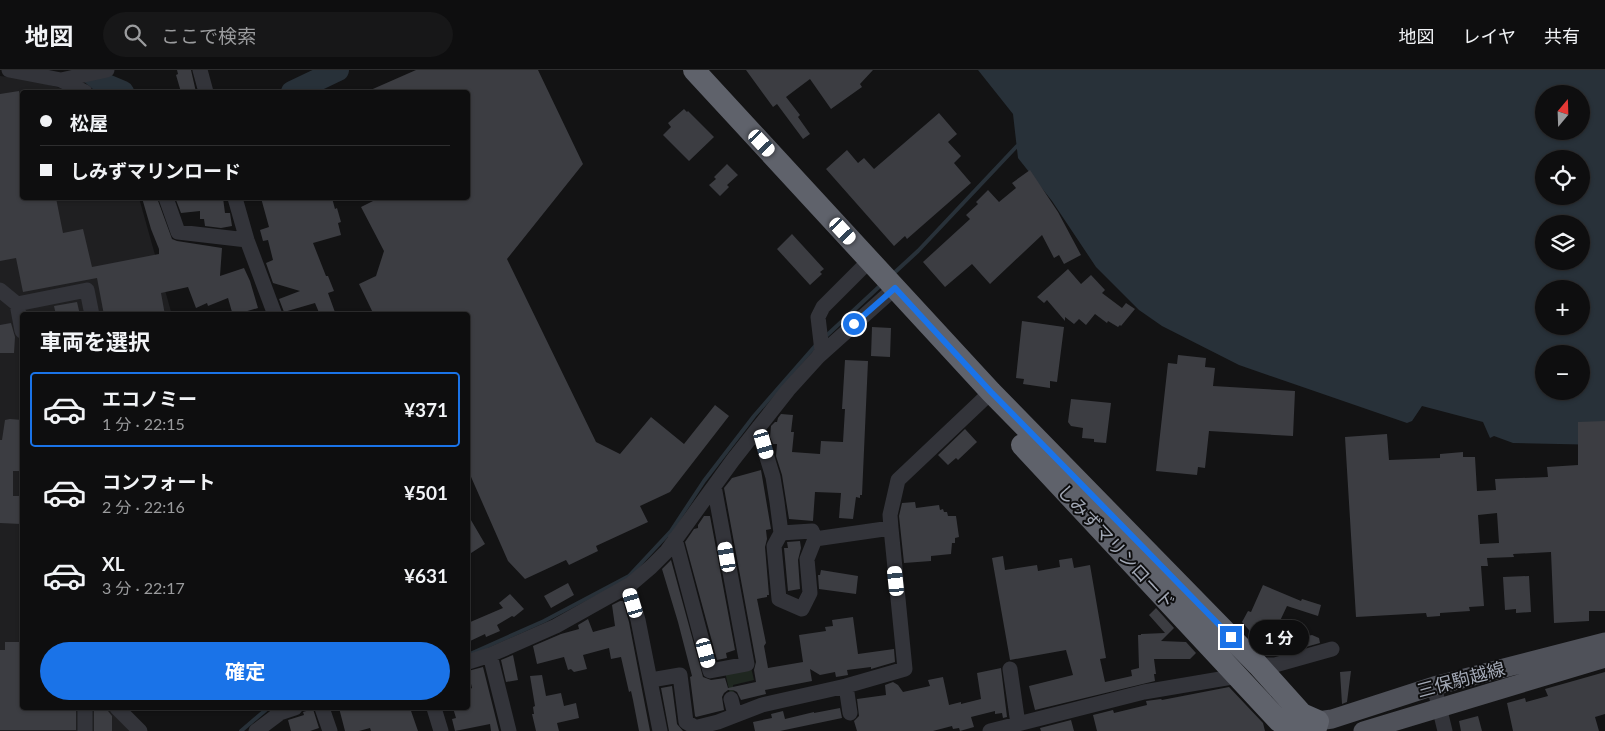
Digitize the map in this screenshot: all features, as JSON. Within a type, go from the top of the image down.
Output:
[{"type":"highway","name":"しみずマリンロード","points":[[679,70],[879,280]]},
{"type":"highway","name":"しみずマリンロード","points":[[694,70],[879,280],[1279,721],[1305,726]]},
{"type":"highway","name":"しみずマリンロード","points":[[986,397],[1258,665],[1305,726]]},
{"type":"main road","name":"三保駒越線","points":[[1305,726],[1332,720],[1434,686],[1605,642]]},
{"type":"main road","name":"三保駒越線","points":[[1362,731],[1605,658]]},
{"type":"street","points":[[9,70],[69,79],[107,70]]},
{"type":"street","points":[[200,70],[205,90]]},
{"type":"street","points":[[69,79],[83,90]]},
{"type":"street","points":[[167,200],[178,232],[246,240]]},
{"type":"street","points":[[236,200],[246,240],[274,312]]},
{"type":"street","points":[[820,354],[821,336],[818,317],[823,307],[879,280]]},
{"type":"street","points":[[470,661],[490,655],[556,626],[628,586],[651,567],[675,539],[788,390],[820,354],[879,280]]},
{"type":"street","points":[[0,290],[17,304],[20,321]]},
{"type":"street","points":[[17,304],[87,290],[91,312]]},
{"type":"street","points":[[651,680],[680,675],[686,722],[698,727],[718,722],[762,705],[846,686],[905,669],[890,528],[890,515],[898,480],[986,397]]},
{"type":"street","points":[[758,428],[773,477],[781,533],[774,546],[779,599],[802,609],[810,593],[807,559],[815,539],[812,531],[781,533]]},
{"type":"street","points":[[675,539],[710,672],[747,664],[714,486]]},
{"type":"street","points":[[815,539],[890,528]]},
{"type":"street","points":[[628,586],[638,620],[660,731]]},
{"type":"street","points":[[1258,665],[1283,664],[1332,649]]},
{"type":"street","points":[[490,655],[509,731]]},
{"type":"street","points":[[1010,669],[1018,724]]},
{"type":"street","points":[[990,731],[1018,724],[1046,724],[1144,692],[1238,676]]},
{"type":"street","points":[[846,686],[850,713]]},
{"type":"street","points":[[1434,686],[1445,731]]},
{"type":"street","points":[[731,699],[736,715]]},
{"type":"street","points":[[85,710],[85,731]]},
{"type":"street","points":[[119,710],[140,731]]},
{"type":"street","points":[[256,731],[280,713],[288,710]]},
{"type":"street","points":[[323,710],[330,731]]},
{"type":"street","points":[[435,710],[441,731]]},
{"type":"shaded area","points":[[978,70],[1605,70],[1605,445],[1513,443],[1494,436],[1490,438],[1483,422],[1422,406],[1412,421],[1407,423],[1239,365],[1162,326],[1139,310],[1096,267],[1052,201],[1018,158],[1013,114]]},
{"type":"shaded area","points":[[0,76],[29,79],[65,90],[20,90],[20,200],[140,200],[171,312],[20,312],[20,710],[112,710],[131,731],[0,731]]},
{"type":"shaded area","points":[[751,667],[754,680],[733,685],[734,693],[730,694],[725,672]]},
{"type":"building","points":[[177,70],[191,70],[196,90],[180,90],[176,75],[178,74]]},
{"type":"building","points":[[416,70],[538,70],[583,164],[507,259],[596,442],[620,454],[651,417],[684,444],[715,405],[729,416],[670,492],[640,506],[648,522],[596,546],[598,551],[569,565],[566,560],[525,579],[508,561],[470,475],[470,312],[373,312],[359,284],[376,276],[384,251],[361,207],[375,200],[470,200],[470,90],[371,90]]},
{"type":"building","points":[[746,70],[873,70],[860,84],[862,87],[831,109],[810,79],[786,97],[800,115],[798,117],[810,134],[803,139],[777,104],[773,107]]},
{"type":"building","points":[[19,91],[20,200],[56,200],[63,233],[83,229],[92,267],[159,254],[143,200],[158,200],[172,239],[222,248],[220,276],[244,268],[258,308],[244,312],[232,312],[228,298],[208,306],[207,303],[196,308],[188,287],[161,293],[164,312],[103,312],[97,278],[23,292],[16,258],[0,261],[0,94]]},
{"type":"building","points":[[684,109],[714,137],[689,161],[663,135],[671,127],[668,123]]},
{"type":"building","points":[[939,113],[957,134],[948,142],[961,156],[954,163],[971,183],[907,239],[905,236],[894,246],[826,169],[847,150],[858,163],[864,158],[874,169]]},
{"type":"building","points":[[727,164],[738,175],[727,185],[729,187],[720,196],[709,185]]},
{"type":"building","points":[[1030,170],[1058,212],[1081,255],[1064,264],[1059,255],[1054,258],[1042,235],[990,284],[972,264],[945,287],[923,262],[970,219],[966,215],[978,204],[976,202],[988,190],[999,202],[1016,188],[1012,183]]},
{"type":"building","points":[[176,200],[223,200],[225,213],[230,213],[232,226],[221,228],[205,226],[204,219],[200,219],[200,211],[181,213]]},
{"type":"building","points":[[262,200],[333,200],[341,222],[338,223],[341,235],[313,243],[334,291],[328,293],[335,312],[319,312],[315,303],[284,312],[279,299],[300,291],[273,283],[266,263],[273,260],[268,240],[263,241],[260,230],[269,227]]},
{"type":"building","points":[[792,234],[824,269],[820,272],[822,274],[810,285],[777,249]]},
{"type":"building","points":[[1068,269],[1081,284],[1091,275],[1105,290],[1102,293],[1122,308],[1126,303],[1135,309],[1118,327],[1108,321],[1107,323],[1095,314],[1086,325],[1079,319],[1074,324],[1065,317],[1065,321],[1047,300],[1044,303],[1037,297]]},
{"type":"building","points":[[77,302],[79,312],[55,312],[54,306]]},
{"type":"building","points":[[1022,321],[1064,327],[1057,382],[1050,381],[1050,388],[1023,384],[1024,379],[1016,378]]},
{"type":"building","points":[[11,323],[15,337],[14,353],[0,353],[0,325]]},
{"type":"building","points":[[872,327],[891,328],[890,357],[871,356]]},
{"type":"building","points":[[1178,355],[1206,358],[1205,367],[1215,368],[1213,386],[1295,391],[1293,436],[1209,431],[1205,468],[1198,467],[1197,475],[1156,471],[1168,363],[1177,364]]},
{"type":"building","points":[[845,360],[868,361],[862,495],[860,495],[860,498],[856,497],[853,519],[839,518],[841,493],[815,492],[813,521],[789,519],[782,475],[776,456],[777,444],[773,444],[770,437],[771,426],[777,422],[781,414],[793,415],[791,432],[794,432],[792,452],[820,454],[821,441],[843,442],[845,409],[842,409]]},
{"type":"building","points":[[1071,399],[1111,403],[1106,443],[1082,438],[1083,428],[1071,426],[1068,422]]},
{"type":"building","points":[[5,420],[20,420],[20,471],[13,471],[13,496],[20,496],[20,524],[0,523],[0,440],[2,440]]},
{"type":"building","points":[[1605,421],[1605,611],[1589,611],[1589,621],[1554,623],[1551,552],[1513,554],[1514,557],[1487,558],[1488,566],[1481,566],[1484,606],[1469,607],[1470,611],[1440,613],[1440,616],[1427,617],[1426,613],[1356,617],[1345,437],[1387,434],[1389,460],[1440,458],[1440,454],[1463,452],[1463,457],[1475,457],[1477,491],[1496,490],[1495,479],[1548,477],[1547,467],[1578,465],[1578,422]],"holes":[[[1497,513],[1499,543],[1480,544],[1478,515]]]},
{"type":"building","points":[[965,429],[977,442],[958,460],[956,458],[948,465],[938,455]]},
{"type":"building","points":[[761,470],[771,529],[766,530],[767,539],[765,547],[769,595],[757,599],[766,643],[764,646],[768,668],[803,662],[799,635],[826,631],[825,627],[833,626],[832,620],[853,617],[858,654],[894,649],[895,662],[871,669],[871,667],[847,670],[848,675],[836,677],[835,672],[820,675],[810,669],[812,681],[765,690],[766,694],[741,700],[737,692],[728,690],[722,697],[724,710],[696,717],[690,677],[692,676],[662,569],[671,560],[703,677],[711,680],[725,678],[728,688],[756,682],[754,670],[756,662],[724,488],[732,478]]},
{"type":"building","points":[[915,502],[916,508],[939,505],[940,510],[943,509],[944,512],[947,512],[948,516],[956,516],[959,537],[955,538],[955,543],[952,543],[951,554],[931,556],[931,561],[904,563],[899,516],[902,503]]},
{"type":"building","points":[[704,516],[710,516],[735,650],[726,653],[727,658],[717,660],[685,542],[694,529],[698,528]]},
{"type":"building","points":[[470,518],[485,544],[470,554]]},
{"type":"building","points":[[800,541],[801,548],[798,560],[800,589],[788,591],[784,548],[788,548],[787,542]]},
{"type":"building","points":[[1003,556],[1005,570],[1037,565],[1038,571],[1060,567],[1059,560],[1072,558],[1074,568],[1090,565],[1106,658],[1100,659],[1105,682],[1132,676],[1131,670],[1139,668],[1138,635],[1165,633],[1149,615],[1156,608],[1174,628],[1161,641],[1186,642],[1196,653],[1190,659],[1154,659],[1155,681],[1035,710],[1029,686],[1073,675],[1066,650],[1010,660],[992,558]]},
{"type":"building","points":[[821,570],[858,576],[856,594],[819,589],[818,575],[820,575]]},
{"type":"building","points":[[1529,576],[1531,612],[1516,613],[1516,609],[1505,610],[1503,577]]},
{"type":"building","points":[[568,583],[574,595],[551,608],[544,596]]},
{"type":"building","points":[[1263,585],[1301,601],[1302,599],[1321,605],[1318,616],[1287,606],[1279,623],[1307,636],[1312,635],[1319,638],[1320,643],[1284,653],[1272,647],[1268,652],[1242,622],[1248,611],[1251,612]]},
{"type":"building","points":[[510,594],[524,609],[514,617],[512,616],[497,625],[500,631],[486,637],[485,634],[470,641],[470,622],[503,608],[499,603]]},
{"type":"building","points":[[623,601],[629,622],[650,731],[639,731],[631,691],[629,692],[621,657],[611,659],[609,648],[583,655],[587,669],[574,672],[571,669],[568,670],[564,657],[537,664],[533,646],[561,634],[579,629],[578,625],[588,619],[593,632],[615,626],[612,605]]},
{"type":"building","points":[[5,642],[20,642],[20,710],[76,710],[76,730],[0,730],[0,650],[5,650]]},
{"type":"building","points":[[513,655],[518,680],[506,682],[501,660]]},
{"type":"building","points":[[483,667],[499,731],[491,731],[490,724],[455,731],[452,719],[456,718],[454,710],[470,710],[470,689],[472,688],[470,670]]},
{"type":"building","points":[[1001,668],[1007,717],[1003,718],[1002,713],[995,714],[995,711],[971,717],[974,727],[960,731],[959,728],[953,729],[952,726],[933,731],[857,731],[854,721],[859,716],[857,699],[886,695],[885,685],[893,682],[903,692],[930,686],[928,680],[943,677],[949,705],[961,702],[961,704],[981,699],[977,673]]},
{"type":"building","points":[[1351,671],[1347,702],[1342,704],[1340,672]]},
{"type":"building","points":[[1605,672],[1605,714],[1595,717],[1599,731],[1513,731],[1507,703],[1525,698],[1526,702],[1548,696],[1545,689]]},
{"type":"building","points":[[542,675],[546,696],[561,693],[564,706],[576,703],[579,718],[557,723],[559,731],[536,731],[532,714],[534,714],[533,707],[535,706],[530,676]]},
{"type":"building","points":[[672,686],[677,724],[683,731],[669,731],[661,688]]},
{"type":"building","points":[[1229,687],[1263,723],[1265,731],[1097,731],[1093,715],[1113,710],[1114,713],[1147,705],[1146,701],[1162,700]]},
{"type":"building","points":[[840,708],[842,718],[780,731],[755,731],[753,722],[772,718],[771,714],[783,711],[785,719]]},
{"type":"building","points":[[94,710],[108,711],[112,716],[112,731],[94,731]]},
{"type":"building","points":[[313,710],[319,728],[310,731],[291,731],[288,720],[304,715],[303,712]]},
{"type":"building","points":[[340,710],[411,710],[418,731],[371,731],[370,728],[359,731],[345,731]]},
{"type":"building","points":[[1478,716],[1482,731],[1461,731],[1459,721]]},
{"type":"building","points":[[1071,720],[1074,731],[1041,731],[1040,728]]},
{"type":"waterway","points":[[87,70],[104,84],[118,90]]},
{"type":"waterway","points":[[296,90],[338,70]]},
{"type":"waterway","points":[[94,78],[104,84]]},
{"type":"waterway","points":[[893,274],[918,251],[1017,146]]},
{"type":"waterway","points":[[825,337],[882,284]]},
{"type":"waterway","points":[[470,654],[544,621],[629,576],[671,531],[704,481],[754,416],[816,345]]},
{"type":"waterway","points":[[241,731],[266,710]]},
{"type":"route","points":[[854,324],[895,288],[991,392],[1231,637]]}]
